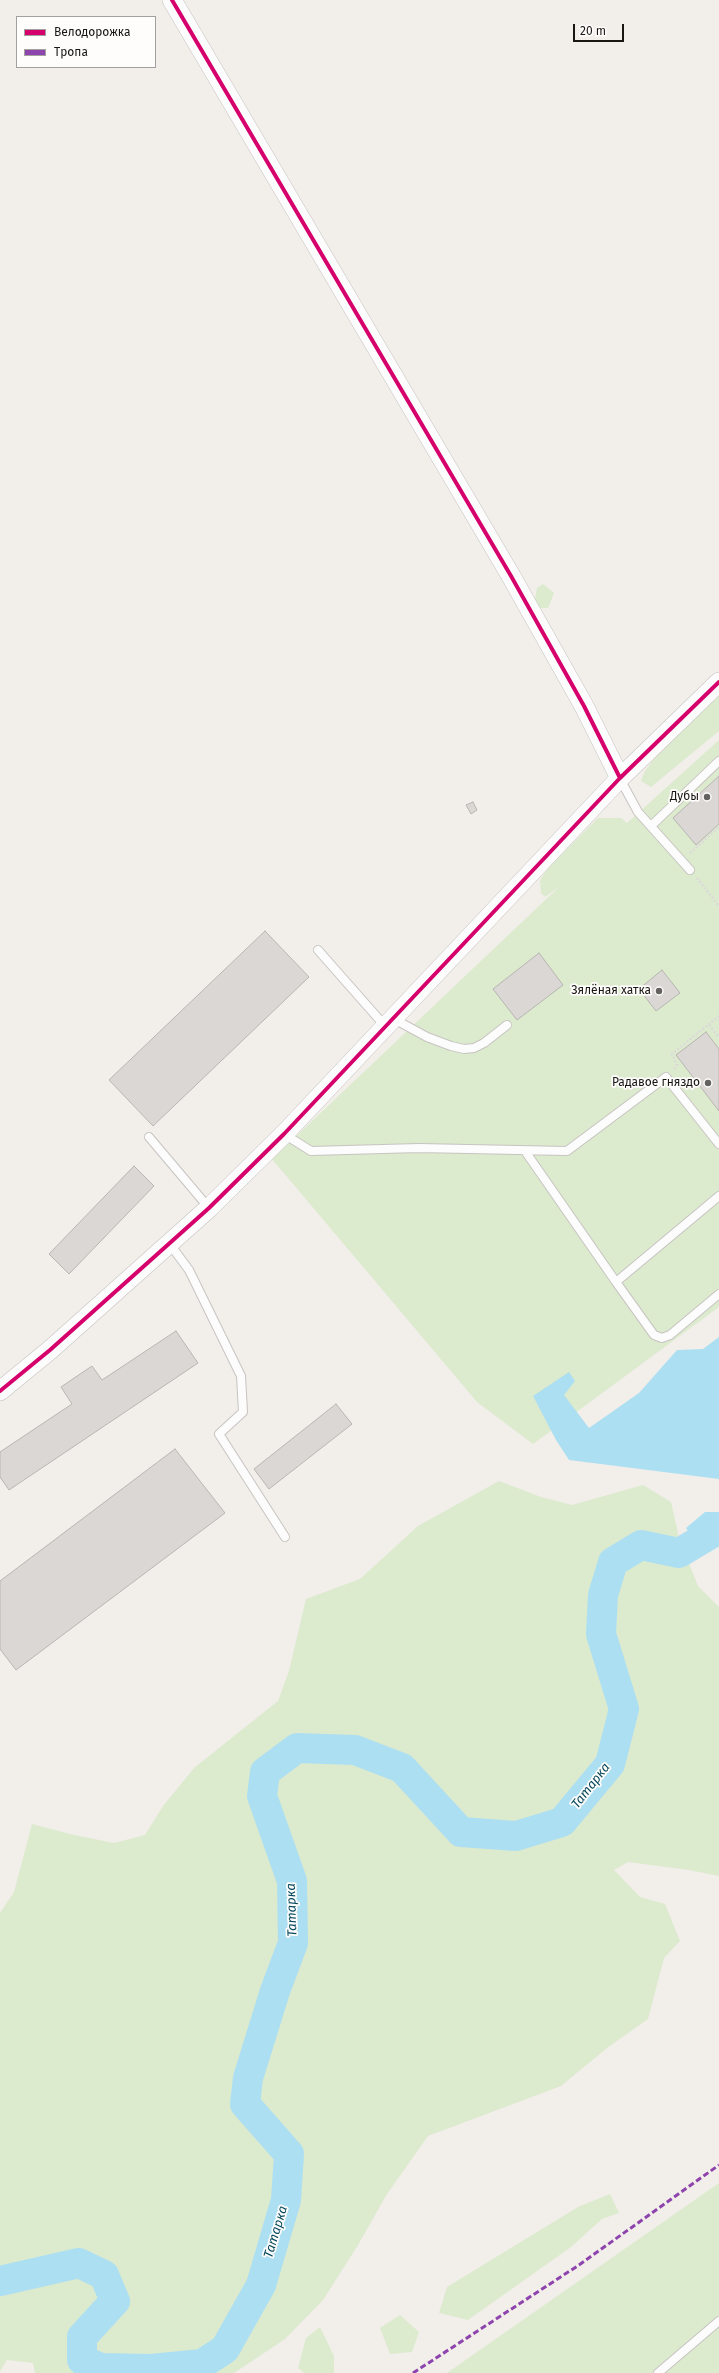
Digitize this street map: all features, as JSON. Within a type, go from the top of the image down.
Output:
[{"type":"street","points":[[172,0],[511,576],[584,706],[620,778]]},
{"type":"street","points":[[0,1391],[50,1350],[209,1208],[284,1134],[620,778],[719,682]]},
{"type":"lane","points":[[651,826],[719,762]]},
{"type":"lane","points":[[620,778],[638,812],[690,870]]},
{"type":"lane","points":[[318,950],[389,1022],[426,1037],[464,1049],[474,1048],[484,1043],[507,1025]]},
{"type":"lane","points":[[284,1134],[311,1152],[419,1148],[525,1152],[567,1151],[666,1077],[719,1144]]},
{"type":"lane","points":[[149,1137],[209,1208]]},
{"type":"lane","points":[[525,1152],[654,1335],[662,1338],[670,1335],[719,1294]]},
{"type":"lane","points":[[616,1282],[719,1196]]},
{"type":"lane","points":[[169,1243],[189,1270],[241,1376],[243,1412],[219,1434],[285,1537]]},
{"type":"lane","points":[[658,2373],[719,2321]]},
{"type":"path","points":[[682,860],[719,828]]},
{"type":"path","points":[[690,870],[719,906]]},
{"type":"path","points":[[666,1077],[677,1065],[672,1054],[719,1016]]},
{"type":"path","points":[[709,1025],[719,1037]]},
{"type":"green space","points":[[543,584],[554,593],[548,608],[540,608],[535,599],[537,588]]},
{"type":"green space","points":[[719,690],[719,731],[651,787],[641,781],[645,771],[667,741]]},
{"type":"green space","points":[[719,740],[719,1307],[533,1444],[477,1402],[272,1159],[559,887],[545,897],[541,893],[540,880],[549,867],[598,818],[621,818],[627,823]]},
{"type":"green space","points":[[499,1481],[541,1497],[572,1505],[643,1485],[671,1502],[679,1538],[698,1586],[719,1607],[719,1876],[689,1870],[628,1862],[614,1870],[640,1897],[665,1904],[680,1941],[664,1958],[648,2019],[607,2048],[561,2086],[428,2136],[387,2194],[358,2245],[323,2300],[285,2339],[234,2373],[35,2373],[33,2363],[7,2360],[0,2371],[0,1913],[14,1892],[32,1824],[74,1835],[114,1843],[145,1835],[163,1806],[194,1768],[278,1701],[289,1671],[306,1599],[360,1579],[418,1526]]},
{"type":"green space","points":[[719,2183],[719,2373],[447,2373]]},
{"type":"green space","points":[[610,2194],[619,2213],[602,2219],[571,2247],[468,2320],[439,2313],[447,2287],[578,2207]]},
{"type":"green space","points":[[400,2315],[419,2332],[412,2352],[390,2354],[380,2328]]},
{"type":"green space","points":[[320,2327],[334,2356],[334,2373],[304,2373],[298,2368],[306,2338]]},
{"type":"water","points":[[719,1337],[719,1479],[569,1460],[556,1440],[533,1396],[569,1372],[575,1381],[564,1395],[589,1428],[639,1393],[677,1350],[703,1349]]},
{"type":"water","points":[[705,1512],[719,1512],[719,1543],[700,1550],[686,1528]]},
{"type":"building","name":"Дубы","points":[[719,776],[719,824],[696,845],[673,818]]},
{"type":"building","points":[[473,802],[477,810],[471,814],[466,805]]},
{"type":"building","points":[[265,931],[309,977],[153,1126],[109,1080]]},
{"type":"building","points":[[539,953],[563,985],[517,1020],[493,989]]},
{"type":"building","name":"Зялёная хатка","points":[[662,970],[680,993],[656,1011],[639,989]]},
{"type":"building","name":"Радавое гняздо","points":[[706,1032],[719,1049],[719,1111],[676,1055]]},
{"type":"building","points":[[134,1166],[154,1186],[69,1274],[49,1254]]},
{"type":"building","points":[[176,1331],[198,1363],[9,1490],[0,1477],[0,1452],[72,1404],[61,1387],[92,1366],[102,1380]]},
{"type":"building","points":[[336,1404],[352,1424],[269,1489],[254,1469]]},
{"type":"building","points":[[175,1449],[225,1513],[16,1670],[0,1649],[0,1581]]},
{"type":"waterway","name":"Татарка","points":[[0,2281],[79,2263],[104,2275],[115,2301],[82,2337],[82,2360],[101,2368],[151,2369],[202,2364],[225,2349],[261,2285],[286,2200],[289,2154],[245,2104],[248,2078],[275,1991],[293,1943],[292,1881],[262,1796],[265,1772],[297,1748],[355,1750],[402,1768],[461,1832],[516,1836],[562,1822],[610,1764],[624,1709],[601,1634],[603,1595],[613,1562],[641,1545],[679,1553],[719,1529]]},
{"type":"marked path","points":[[413,2373],[579,2265],[719,2165]]},
{"type":"cycle path","points":[[172,0],[511,576],[584,706],[620,778]]},
{"type":"cycle path","points":[[0,1391],[50,1350],[209,1208],[284,1134],[620,778],[719,682]]},
{"type":"place","name":"Дубы","points":[[707,797]]},
{"type":"place","name":"Зялёная хатка","points":[[659,991]]},
{"type":"place","name":"Радавое гняздо","points":[[708,1083]]}]
